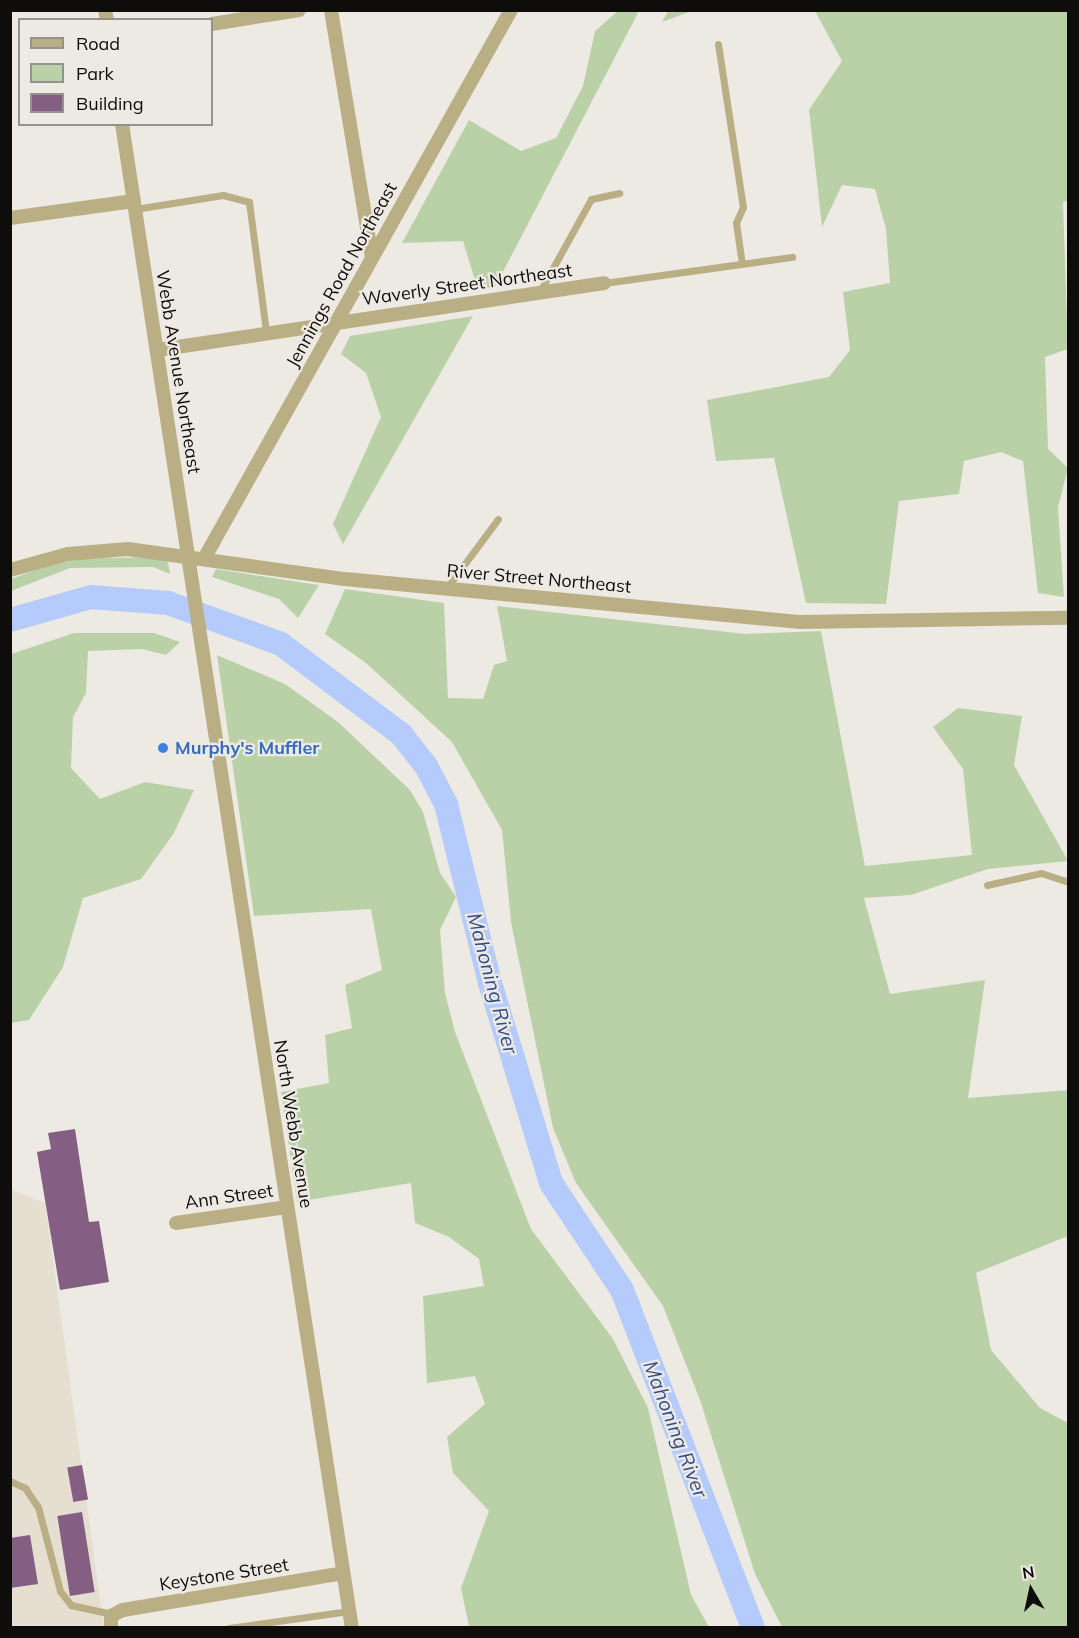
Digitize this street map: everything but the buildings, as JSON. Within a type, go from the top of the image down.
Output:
[{"type":"street","points":[[213,24],[299,10]]},
{"type":"street","points":[[331,10],[372,257]]},
{"type":"street","name":"Jennings Road Northeast","points":[[204,557],[511,10]]},
{"type":"street","name":"Webb Avenue Northeast","points":[[122,126],[199,625]]},
{"type":"street","points":[[10,218],[134,205]]},
{"type":"street","name":"Waverly Street Northeast","points":[[157,350],[266,331],[604,283]]},
{"type":"street","name":"River Street Northeast","points":[[10,570],[87,551],[188,554],[446,589],[801,622],[1068,618]]},
{"type":"street","name":"North Webb Avenue","points":[[199,625],[352,1628]]},
{"type":"street","name":"Ann Street","points":[[176,1223],[287,1207]]},
{"type":"street","name":"Keystone Street","points":[[112,1621],[343,1573]]},
{"type":"lane","points":[[718,44],[743,207],[736,223],[742,264]]},
{"type":"lane","points":[[539,293],[591,199],[619,193]]},
{"type":"lane","points":[[134,205],[223,195],[249,202],[266,331]]},
{"type":"lane","points":[[604,283],[792,257]]},
{"type":"lane","points":[[446,589],[498,519]]},
{"type":"lane","points":[[987,885],[1041,873],[1068,882]]},
{"type":"lane","points":[[10,1481],[25,1488],[38,1507],[60,1591],[71,1605],[112,1621]]},
{"type":"lane","points":[[229,1628],[349,1611]]},
{"type":"shaded area","points":[[10,1189],[45,1203],[104,1627],[11,1627]]},
{"type":"green space","points":[[668,10],[692,11],[662,22]]},
{"type":"green space","points":[[618,11],[639,11],[494,289],[477,287],[463,241],[402,243],[469,120],[521,151],[556,138],[583,86],[595,31]]},
{"type":"green space","points":[[815,11],[1068,11],[1068,201],[1063,202],[1068,349],[1045,357],[1048,449],[1068,468],[1058,507],[1064,597],[1038,593],[1023,461],[1001,452],[964,461],[959,494],[899,501],[886,604],[806,603],[774,458],[716,461],[707,400],[829,377],[850,350],[843,292],[890,283],[886,229],[875,189],[842,185],[822,227],[809,110],[842,61]]},
{"type":"green space","points":[[473,316],[343,544],[333,524],[381,417],[366,373],[341,354],[350,336]]},
{"type":"green space","points":[[150,557],[168,562],[170,574],[153,567],[70,568],[11,591],[11,579],[44,567],[78,559]]},
{"type":"green space","points":[[216,569],[319,585],[298,618],[279,599],[212,577]]},
{"type":"green space","points":[[345,589],[444,603],[448,698],[483,699],[494,665],[507,661],[497,606],[745,634],[821,631],[865,866],[972,855],[963,769],[933,727],[958,708],[1022,716],[1014,765],[1068,861],[988,869],[911,895],[864,898],[890,994],[985,980],[968,1098],[1068,1090],[1068,1236],[976,1273],[991,1350],[1040,1408],[1068,1423],[1068,1627],[782,1627],[755,1574],[700,1400],[663,1306],[576,1183],[553,1128],[511,922],[502,830],[452,742],[366,663],[325,634]]},
{"type":"green space","points":[[74,633],[154,633],[180,642],[166,655],[142,649],[88,651],[86,693],[73,717],[71,768],[100,799],[145,782],[194,790],[174,833],[141,879],[83,898],[63,967],[29,1020],[11,1023],[11,654]]},
{"type":"green space","points":[[217,655],[285,684],[338,722],[410,790],[423,812],[440,873],[456,897],[440,930],[445,993],[455,1032],[531,1229],[613,1339],[648,1408],[691,1595],[709,1627],[469,1627],[461,1588],[489,1511],[453,1473],[447,1437],[485,1404],[475,1376],[427,1383],[423,1296],[484,1286],[479,1259],[449,1237],[415,1223],[411,1183],[297,1202],[281,1092],[329,1083],[325,1035],[352,1028],[345,985],[382,970],[371,909],[254,916]]},
{"type":"waterway","name":"Mahoning River","points":[[10,620],[91,597],[168,603],[281,644],[401,734],[426,766],[446,804],[490,983],[551,1183],[622,1290],[753,1628]]},
{"type":"place","name":"Murphy's Muffler","points":[[163,748]]}]
